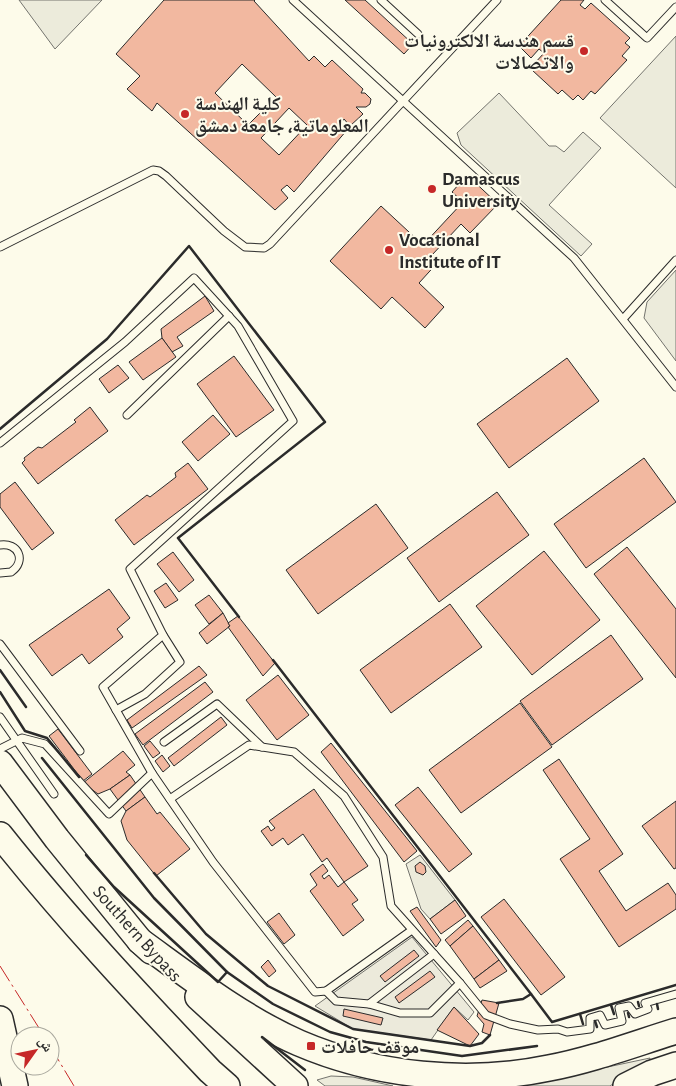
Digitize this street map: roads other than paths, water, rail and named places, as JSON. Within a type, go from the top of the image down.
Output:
[{"type":"highway","name":"Southern Bypass","points":[[0,763],[57,839],[140,941],[295,1086]]},
{"type":"highway","points":[[0,835],[41,886],[113,969],[210,1071],[227,1086]]},
{"type":"highway","points":[[140,941],[226,1002],[298,1043],[352,1061],[389,1069],[455,1076],[492,1076],[519,1073],[573,1063],[676,1031]]},
{"type":"highway","points":[[0,1019],[15,1086]]},
{"type":"highway","points":[[626,1086],[652,1073],[676,1065]]},
{"type":"lane","points":[[293,0],[574,258],[676,387]]},
{"type":"lane","points":[[381,0],[418,34]]},
{"type":"lane","points":[[0,246],[153,170],[159,171],[166,176],[224,231],[245,247],[264,248],[270,244],[498,0]]},
{"type":"lane","points":[[606,0],[647,38],[676,7]]},
{"type":"lane","points":[[623,319],[676,260]]},
{"type":"lane","points":[[0,443],[124,342],[194,278],[238,326],[293,421],[130,569],[163,635],[180,662],[145,694],[116,710]]},
{"type":"lane","points":[[127,415],[229,316]]},
{"type":"lane","points":[[0,545],[10,545],[15,548],[19,556],[18,566],[15,570],[1,574]]},
{"type":"lane","points":[[163,635],[103,687],[152,774],[213,862],[314,992],[326,991],[412,930]]},
{"type":"lane","points":[[0,644],[80,751]]},
{"type":"lane","points":[[164,742],[217,704],[262,748]]},
{"type":"lane","points":[[0,717],[54,794]]},
{"type":"lane","points":[[0,749],[22,738],[44,744],[109,814],[152,774]]},
{"type":"lane","points":[[170,799],[249,745],[294,752],[344,796],[383,857],[391,906],[486,1015],[538,1030],[558,1029],[567,1032],[590,1029],[590,1018],[600,1015],[605,1025],[622,1022],[619,1008],[629,1006],[635,1014],[648,1009],[645,1003],[676,994]]},
{"type":"lane","points":[[369,1004],[434,954]]},
{"type":"lane","points":[[326,991],[336,1001],[369,1004],[400,1013],[430,1013],[460,983]]},
{"type":"place","name":"قسم هندسة الالكترونيات والاتصالات","points":[[584,51]]},
{"type":"place","name":"كلية الهندسة المعلوماتية، جامعة دمشق","points":[[185,114]]},
{"type":"place","name":"Damascus University","points":[[432,189]]},
{"type":"place","name":"Vocational Institute of IT","points":[[389,250]]},
{"type":"place","name":"موقف حافلات","points":[[311,1046]]}]
